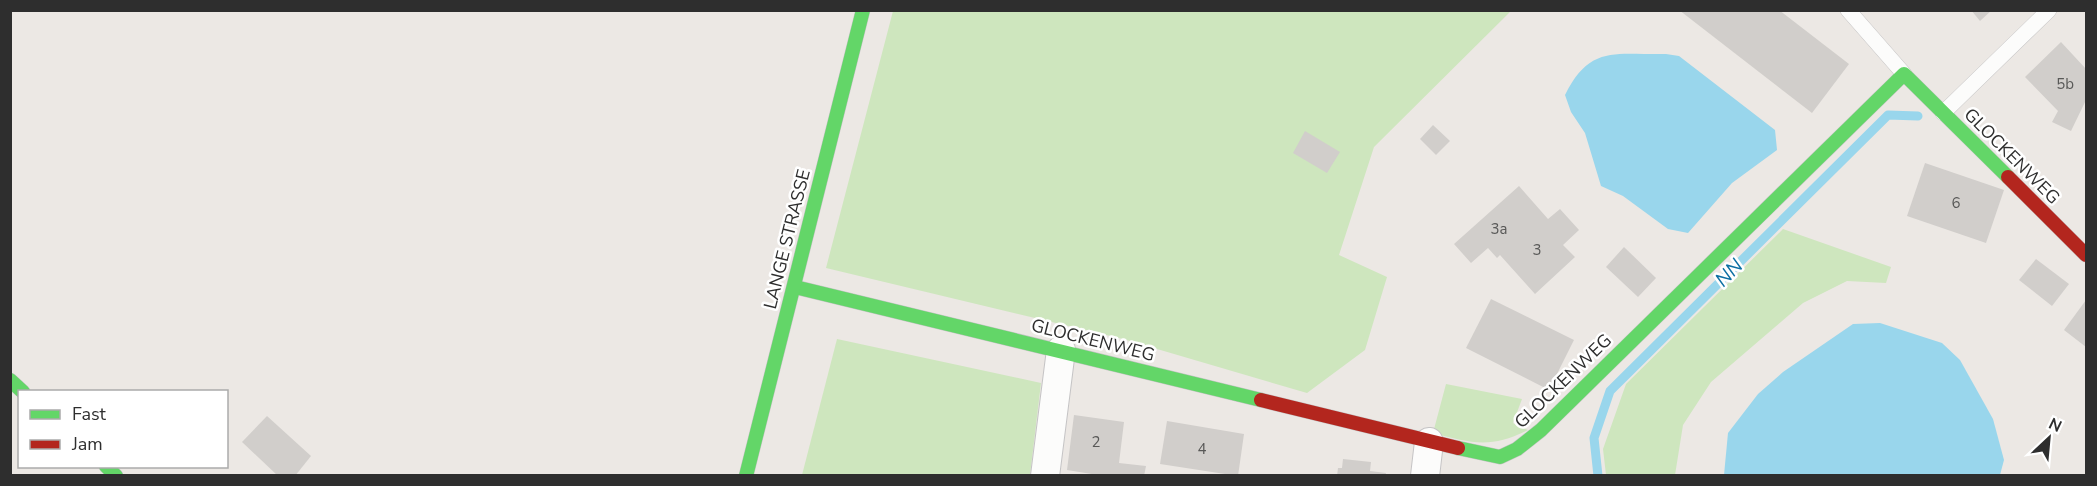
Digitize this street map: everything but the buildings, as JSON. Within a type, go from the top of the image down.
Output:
[{"type":"street","name":"LANGE STRASSE","points":[[746,476],[862,10]]},
{"type":"street","name":"GLOCKENWEG","points":[[795,286],[1429,442],[1500,457],[1517,449],[1541,430],[1904,74],[2086,255]]},
{"type":"street","points":[[1045,476],[1060,350]]},
{"type":"street","points":[[1425,476],[1429,442]]},
{"type":"lane","points":[[1848,10],[1904,74]]},
{"type":"lane","points":[[1943,113],[2049,10]]},
{"type":"green space","points":[[893,11],[1511,11],[1374,147],[1339,255],[1387,277],[1365,350],[1307,393],[1123,339],[826,268]]},
{"type":"green space","points":[[1783,229],[1891,267],[1886,283],[1847,281],[1803,303],[1711,382],[1683,425],[1675,475],[1606,475],[1603,449],[1626,384]]},
{"type":"green space","points":[[837,339],[1041,383],[1030,475],[802,475]]},
{"type":"green space","points":[[1446,384],[1522,399],[1513,423],[1528,430],[1492,442],[1470,441],[1433,433]]},
{"type":"water","points":[[1619,54],[1679,56],[1775,130],[1777,150],[1732,183],[1688,233],[1668,229],[1623,196],[1601,186],[1585,133],[1571,112],[1565,95],[1584,67],[1595,60]]},
{"type":"water","points":[[1880,323],[1942,343],[1960,360],[1993,419],[2004,460],[2000,475],[1724,475],[1728,433],[1758,394],[1783,372],[1853,324]]},
{"type":"waterway","name":"NN","points":[[1598,476],[1594,438],[1610,391],[1888,115],[1918,116]]},
{"type":"traffic: fast","points":[[746,476],[863,10]]},
{"type":"traffic: fast","points":[[1458,448],[1500,457],[1517,449],[1541,430],[1904,74],[2008,177]]},
{"type":"traffic: fast","points":[[795,287],[1261,400]]},
{"type":"traffic: fast","points":[[10,380],[21,390]]},
{"type":"traffic: fast","points":[[108,468],[116,476]]},
{"type":"traffic: jam","points":[[2008,177],[2086,255]]},
{"type":"traffic: jam","points":[[1261,400],[1458,448]]}]
